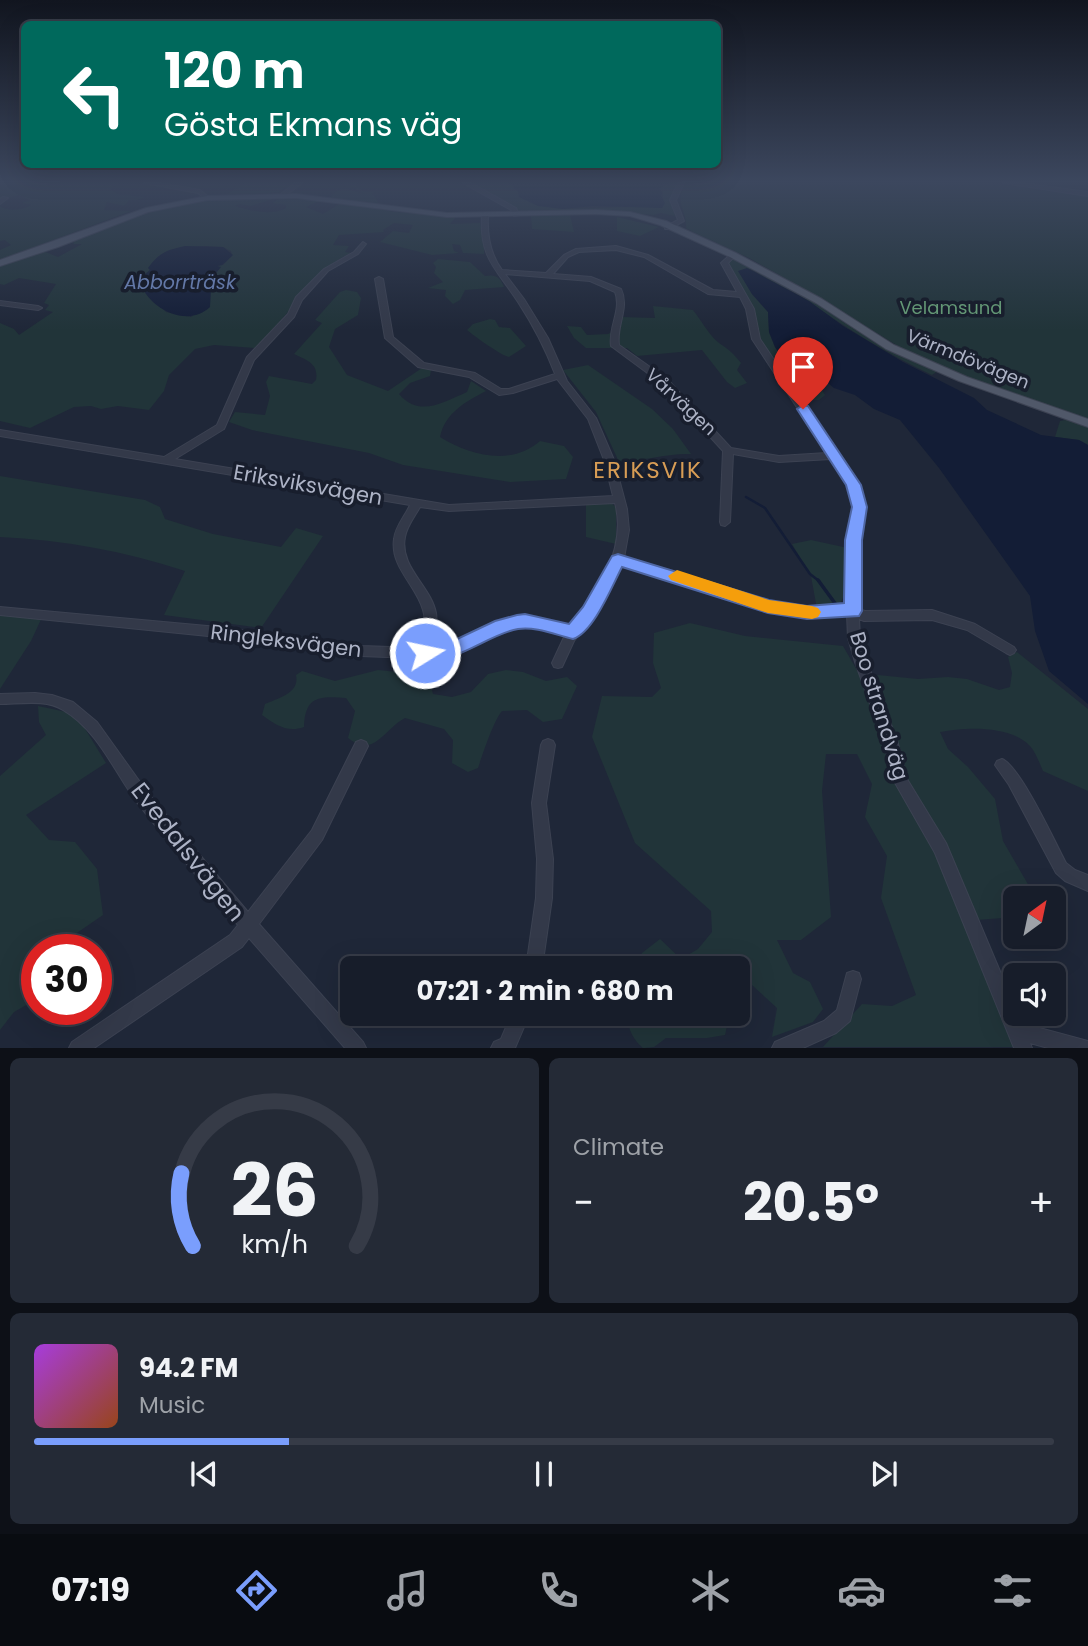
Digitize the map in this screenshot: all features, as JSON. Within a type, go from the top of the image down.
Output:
[{"type":"main road","name":"Värmdövägen","points":[[0,263],[89,232]]},
{"type":"main road","name":"Värmdövägen","points":[[680,232],[732,254],[819,301],[900,351],[963,379],[1088,423]]},
{"type":"street","points":[[486,232],[489,256],[544,338],[560,375],[592,418],[609,460],[619,499],[624,530],[618,560],[590,611],[573,632],[558,663]]},
{"type":"street","points":[[167,460],[221,427],[250,359],[291,315],[299,299],[326,270],[354,255],[363,244]]},
{"type":"street","points":[[547,276],[566,256],[578,250],[616,248],[646,256],[710,292],[741,295]]},
{"type":"street","name":"Boo strandväg","points":[[732,254],[724,263],[750,309],[756,339],[853,485],[859,507],[853,540],[854,638],[890,740],[901,781],[941,848],[1023,1048]]},
{"type":"street","name":"Vårvägen","points":[[500,271],[597,280],[618,291],[623,300],[613,339],[615,346],[664,381],[728,450],[725,522]]},
{"type":"street","points":[[380,279],[389,338],[415,362],[472,375],[499,392],[560,375]]},
{"type":"street","points":[[0,303],[38,308]]},
{"type":"street","name":"Eriksviksvägen","points":[[0,433],[416,504],[460,508],[619,499]]},
{"type":"street","points":[[728,450],[779,459],[835,456]]},
{"type":"street","points":[[416,504],[401,532],[399,546],[403,561],[429,610],[425,653]]},
{"type":"street","points":[[618,560],[768,606],[807,612],[837,609],[864,616],[932,615],[971,626],[1010,650]]},
{"type":"street","name":"Ringleksvägen","points":[[0,611],[218,632],[361,651],[425,653],[458,647],[501,626],[525,621],[573,632]]},
{"type":"street","name":"Evedalsvägen","points":[[0,698],[54,700],[80,715],[107,742],[142,797],[248,928],[357,1048]]},
{"type":"street","points":[[536,956],[544,898],[545,859],[538,803],[548,745]]},
{"type":"street","points":[[78,1048],[236,941],[317,835],[361,747]]},
{"type":"street","points":[[1002,765],[1014,780],[1061,868],[1070,876],[1088,883]]},
{"type":"street","points":[[781,1048],[830,1027],[844,1015],[853,979]]},
{"type":"street","points":[[505,1047],[515,1026]]},
{"type":"street","points":[[1015,1030],[1084,1048]]},
{"type":"green space","points":[[0,232],[75,232],[0,260],[0,250],[11,245],[5,240],[0,241]]},
{"type":"green space","points":[[92,232],[384,232],[339,235],[333,245],[349,246],[345,252],[351,253],[336,261],[311,283],[255,348],[214,345],[195,349],[169,375],[164,391],[149,410],[118,406],[101,409],[91,406],[74,407],[30,428],[0,421],[0,323],[14,329],[19,335],[53,312],[45,310],[49,305],[44,303],[56,284],[19,278],[4,285],[0,284],[0,264],[43,251],[58,257],[82,244],[74,244],[72,240]],"holes":[[[204,246],[223,247],[231,251],[232,256],[223,265],[217,266],[220,267],[212,278],[212,287],[191,317],[166,312],[141,287],[152,265],[162,254],[169,251]]]},
{"type":"green space","points":[[392,232],[482,232],[484,254],[463,253],[460,245],[452,244],[454,251],[459,253],[432,255],[380,242]]},
{"type":"green space","points":[[621,232],[649,232],[640,236]]},
{"type":"green space","name":"Velamsund","points":[[693,232],[1088,232],[1088,419],[966,377],[898,346],[749,258]]},
{"type":"green space","points":[[438,259],[470,262],[485,276],[497,277],[504,287],[465,290],[460,300],[453,304],[445,296],[446,290],[428,288],[443,282],[434,273],[436,267],[433,263]]},
{"type":"green space","points":[[737,259],[938,371],[932,375],[900,359],[752,269],[739,271],[752,294],[768,312],[769,332],[788,366],[825,381],[820,387],[825,395],[819,400],[809,400],[799,390],[791,389],[759,340],[726,261]]},
{"type":"green space","points":[[340,292],[357,292],[361,298],[358,315],[335,329],[329,347],[347,375],[388,391],[422,368],[431,370],[430,376],[410,383],[399,394],[407,401],[423,407],[467,392],[471,381],[486,391],[451,415],[440,437],[464,449],[491,456],[517,454],[540,441],[564,446],[573,457],[566,479],[510,482],[403,465],[369,453],[252,430],[229,422],[235,412],[265,415],[270,396],[266,382],[269,376],[312,384],[316,380],[314,366],[294,354],[322,323],[315,320]]},
{"type":"green space","points":[[653,306],[693,310],[712,336],[741,363],[737,370],[747,383],[735,388],[727,382],[702,350],[637,356],[627,348],[586,348],[574,338],[567,326],[581,327],[587,335],[608,334],[618,329],[620,317],[655,318]]},
{"type":"green space","points":[[495,320],[499,327],[510,328],[526,346],[509,357],[505,356],[467,330],[473,324]]},
{"type":"green space","points":[[588,365],[652,409],[673,429],[691,454],[619,462],[596,412],[563,370]]},
{"type":"green space","points":[[1071,419],[1088,425],[1088,445],[1079,440],[1055,437],[1060,421]]},
{"type":"green space","points":[[0,476],[145,500],[160,507],[165,519],[213,534],[281,547],[296,528],[323,536],[261,628],[164,615],[185,571],[94,548],[0,537]]},
{"type":"green space","points":[[611,503],[616,507],[616,544],[586,537],[586,504]]},
{"type":"green space","points":[[811,540],[848,548],[845,593],[839,604],[834,606],[817,609],[811,576],[792,544]]},
{"type":"green space","points":[[0,613],[43,615],[31,641],[0,689]]},
{"type":"green space","points":[[690,623],[745,636],[843,646],[866,686],[938,850],[1003,1018],[1003,1026],[1006,1026],[1014,1047],[823,1047],[862,1004],[892,1006],[916,995],[881,898],[887,856],[865,817],[872,784],[857,754],[826,754],[822,791],[831,917],[801,940],[777,940],[793,973],[810,982],[823,1009],[813,1022],[772,1037],[777,1008],[750,983],[750,956],[686,956],[698,949],[712,932],[711,911],[635,843],[592,737],[602,696],[652,697],[661,688],[653,663],[654,633]]},
{"type":"green space","points":[[1017,652],[1088,709],[1088,791],[1043,771],[1030,746],[1011,734],[987,729],[940,732],[948,749],[968,767],[995,799],[1003,841],[1029,886],[1003,886],[1003,918],[976,920],[917,805],[868,674],[918,679],[967,679],[999,690],[1010,687],[1012,673],[1008,657]]},
{"type":"green space","points":[[422,668],[435,671],[430,684],[433,694],[452,697],[471,692],[488,674],[506,670],[523,672],[546,681],[567,677],[577,686],[562,719],[543,722],[527,710],[502,711],[492,729],[478,768],[468,772],[452,763],[453,740],[444,729],[405,718],[372,744],[357,744],[348,738],[355,711],[346,698],[328,697],[315,700],[307,709],[304,727],[298,729],[282,727],[262,715],[265,704],[292,691],[296,675],[302,671],[335,681],[378,670],[398,672]]},
{"type":"green space","points":[[38,706],[71,713],[84,727],[106,763],[26,815],[49,840],[75,842],[97,869],[103,915],[75,934],[21,934],[21,1008],[14,1012],[0,1030],[0,776],[46,735],[39,722]]},
{"type":"green space","points":[[660,939],[678,956],[641,956],[642,953]]},
{"type":"green space","points":[[629,1026],[727,1026],[725,1035],[666,1038],[654,1047],[643,1048]]},
{"type":"water","name":"Abborrträsk","points":[[185,246],[223,247],[233,255],[217,266],[221,267],[212,278],[215,285],[211,289],[210,307],[190,316],[168,312],[158,306],[150,299],[139,279],[150,270],[148,268],[159,256]]},
{"type":"water","points":[[747,268],[809,301],[843,326],[903,362],[974,398],[987,410],[1041,435],[1079,440],[1088,445],[1088,704],[1049,671],[1035,631],[1030,596],[939,468],[900,420],[874,409],[855,395],[834,388],[823,379],[788,366],[769,332],[768,312],[752,294],[738,271]]},
{"type":"waterway","points":[[746,497],[765,508],[810,574],[818,581]]},
{"type":"waterway","points":[[818,581],[837,606]]},
{"type":"slow traffic","points":[[677,576],[768,606],[812,612]]},
{"type":"district","name":"ERIKSVIK","points":[[648,470]]},
{"type":"route","points":[[425,653],[458,647],[501,626],[517,622],[525,621],[573,632],[590,611],[618,560],[781,609],[807,612],[837,609],[853,611],[853,540],[859,507],[853,485],[803,409]]}]
